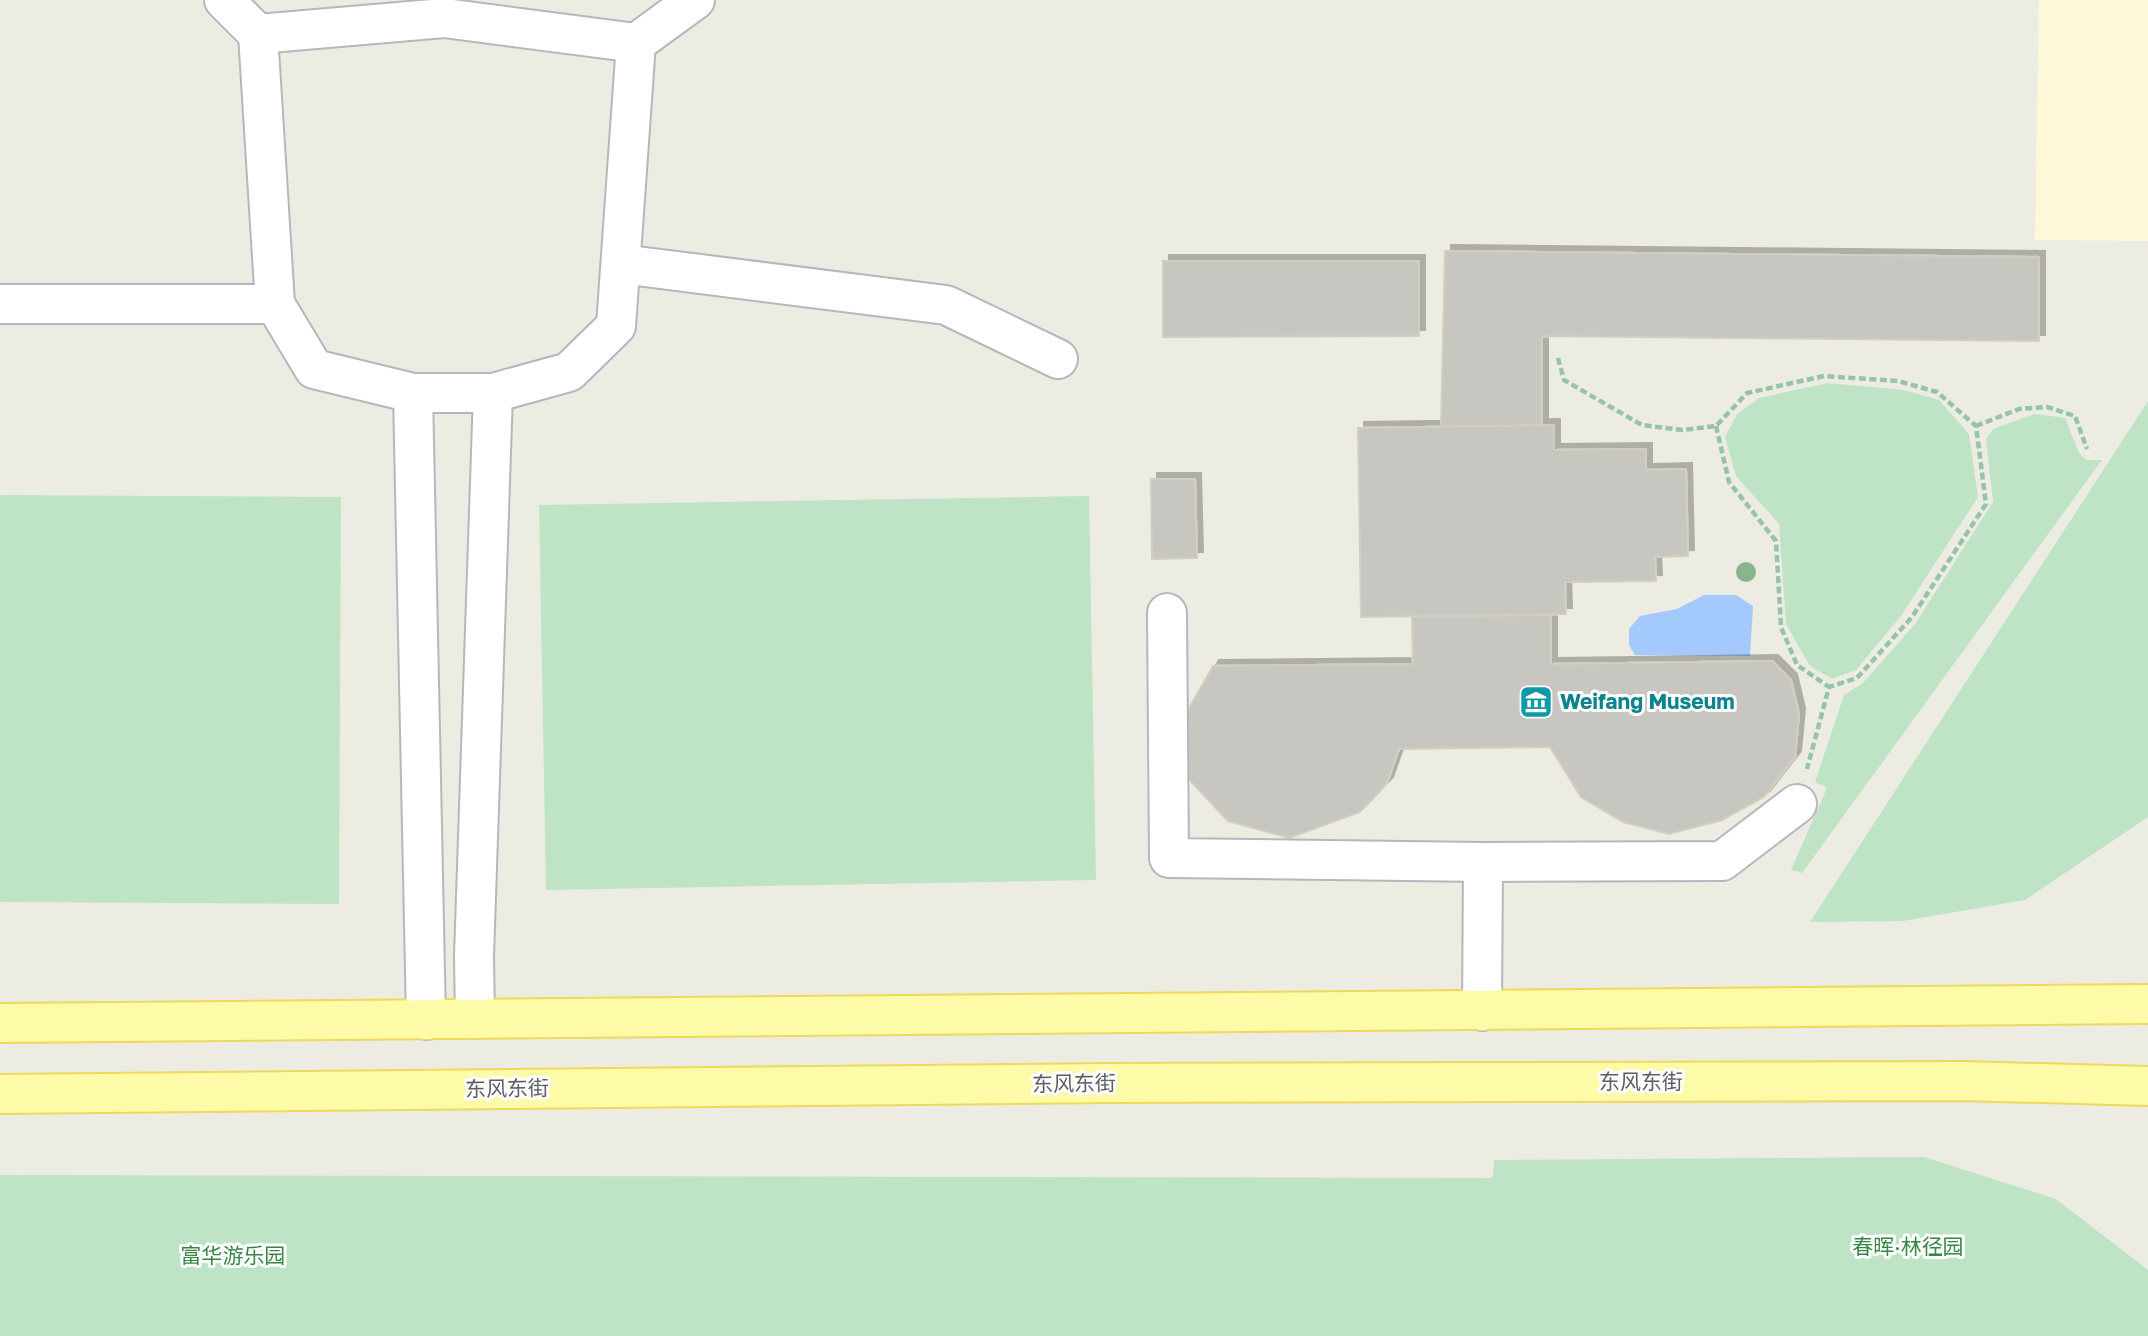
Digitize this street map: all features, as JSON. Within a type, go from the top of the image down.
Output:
[{"type":"main road","points":[[0,1023],[2148,1004]]},
{"type":"main road","name":"东风东街","points":[[0,1094],[1109,1083],[1963,1082],[2148,1086]]},
{"type":"street","points":[[224,0],[258,34],[275,304],[314,369],[413,393],[493,393],[569,372],[616,326],[636,43]]},
{"type":"street","points":[[258,34],[444,18],[636,43],[695,0]]},
{"type":"street","points":[[621,264],[946,305],[1058,359]]},
{"type":"street","points":[[0,304],[275,304]]},
{"type":"street","points":[[413,393],[426,1020]]},
{"type":"street","points":[[475,1018],[474,956],[493,393]]},
{"type":"street","points":[[1167,613],[1169,858],[1722,862],[1797,804]]},
{"type":"street","points":[[1482,1011],[1483,862]]},
{"type":"path","points":[[1558,358],[1564,380],[1642,425],[1682,430],[1716,426],[1747,393],[1824,376],[1898,381],[1937,392],[1976,426],[1986,504],[1912,617],[1857,678],[1829,687]]},
{"type":"path","points":[[1976,426],[2018,409],[2047,407],[2075,416],[2087,449]]},
{"type":"path","points":[[1716,426],[1729,482],[1776,541],[1781,627],[1797,665],[1829,687]]},
{"type":"path","points":[[1797,804],[1829,687]]},
{"type":"shaded area","points":[[2039,0],[2148,0],[2148,241],[2035,240]]},
{"type":"green space","points":[[1828,383],[1904,390],[1939,400],[1969,434],[1978,497],[1901,616],[1856,670],[1832,679],[1810,666],[1786,624],[1779,524],[1736,476],[1725,437],[1737,414],[1759,398]]},
{"type":"green space","points":[[2148,401],[2148,817],[2025,900],[1903,921],[1810,922]]},
{"type":"green space","points":[[2035,414],[2065,418],[2079,453],[2086,460],[2102,460],[1802,873],[1791,870],[1827,788],[1815,782],[1844,695],[1863,683],[1915,624],[1993,502],[1986,440],[1993,429]]},
{"type":"green space","points":[[0,495],[341,497],[339,904],[0,902]]},
{"type":"green space","points":[[1089,496],[1096,880],[546,890],[539,505]]},
{"type":"green space","name":"富华游乐园","points":[[1924,1157],[2056,1199],[2148,1270],[2148,1336],[0,1336],[0,1175],[1493,1178],[1494,1160]]},
{"type":"water","points":[[1704,595],[1736,595],[1753,606],[1750,656],[1635,655],[1629,645],[1629,629],[1640,616],[1677,609]]},
{"type":"building","points":[[1445,251],[2039,257],[2039,341],[1542,336],[1542,425],[1441,427]]},
{"type":"building","points":[[1163,261],[1419,261],[1419,336],[1163,337]]},
{"type":"building","points":[[1554,425],[1554,450],[1646,449],[1646,470],[1686,469],[1688,556],[1655,557],[1656,581],[1565,582],[1566,614],[1361,617],[1358,428]]},
{"type":"building","points":[[1151,479],[1195,479],[1197,558],[1152,559]]},
{"type":"building","points":[[1551,615],[1551,664],[1772,661],[1791,680],[1799,714],[1795,757],[1764,797],[1722,820],[1669,834],[1623,822],[1581,797],[1550,747],[1399,749],[1387,783],[1360,812],[1289,838],[1228,821],[1185,775],[1184,717],[1213,666],[1413,664],[1412,617]]},
{"type":"place","name":"Weifang Museum","points":[[1536,702]]},
{"type":"park label","name":"春晖·林径园","points":[[1908,1247]]}]
